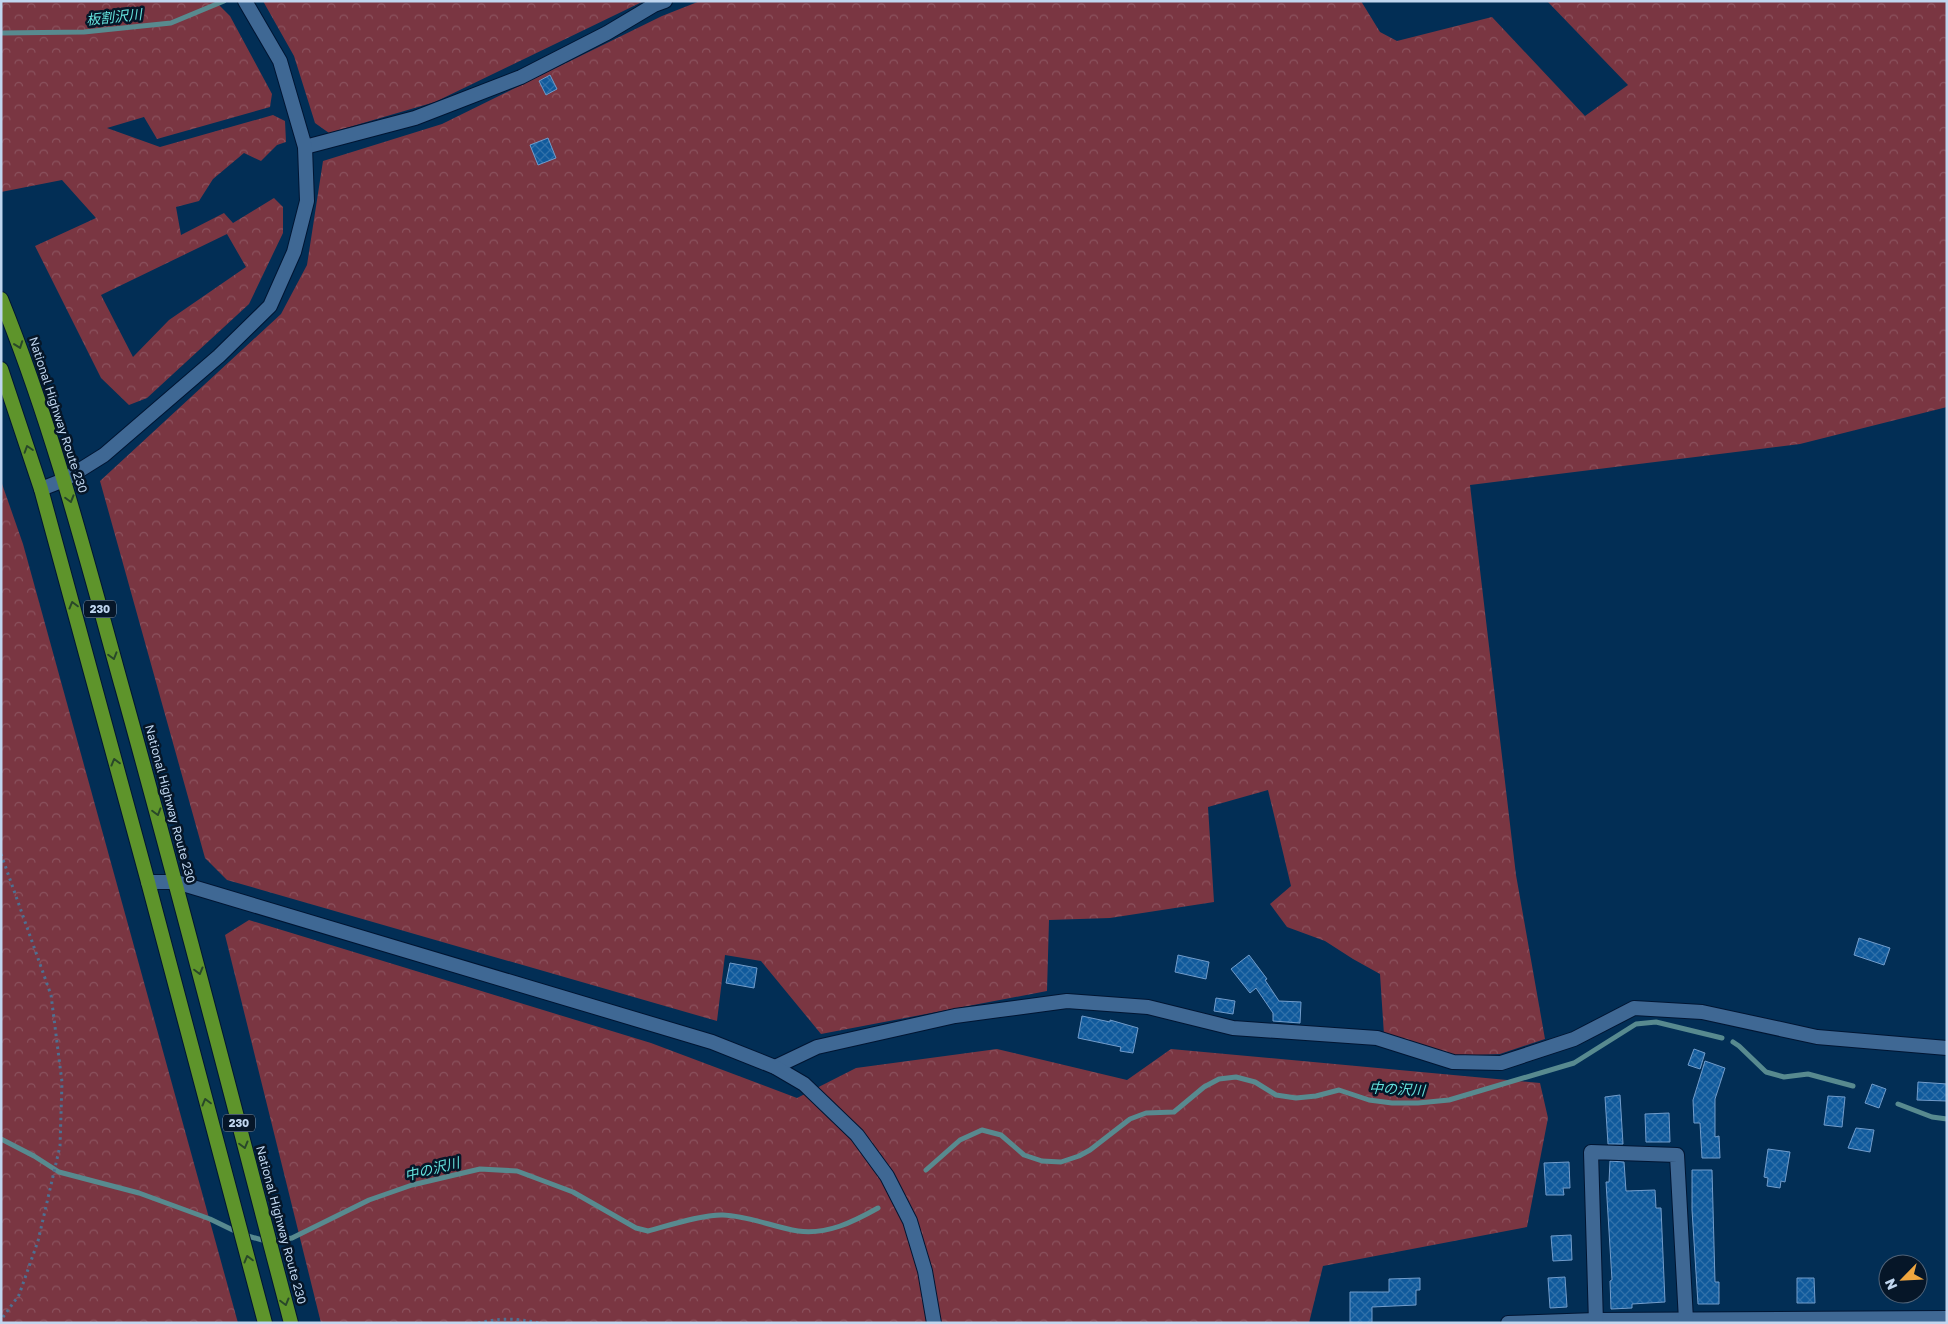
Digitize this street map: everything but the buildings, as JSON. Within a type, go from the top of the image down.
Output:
[{"type":"highway","name":"National Highway Route 230","points":[[1,299],[29,371],[64,480],[176,882],[291,1323]]},
{"type":"highway","name":"230","points":[[1,368],[41,490],[148,882],[265,1323]]},
{"type":"street","points":[[41,490],[64,480],[104,455],[219,356],[270,306],[294,252],[307,201],[305,147],[293,100],[280,62],[245,1]]},
{"type":"street","points":[[305,147],[415,118],[521,77],[607,34],[654,5],[665,1]]},
{"type":"street","points":[[148,882],[176,882],[712,1042],[775,1068],[804,1084],[857,1135],[887,1176],[910,1221],[925,1271],[934,1323]]},
{"type":"street","points":[[775,1068],[816,1047],[955,1016],[1067,1001],[1148,1007],[1233,1028],[1377,1038],[1452,1062],[1501,1063],[1574,1039],[1634,1008],[1702,1012],[1817,1037],[1947,1048]]},
{"type":"street","points":[[1596,1321],[1591,1152],[1677,1155],[1686,1320]]},
{"type":"street","points":[[1508,1323],[1947,1318]]},
{"type":"path","points":[[1,854],[51,995],[62,1082],[60,1146],[38,1240],[19,1295],[1,1320]]},
{"type":"path","points":[[478,1323],[495,1319],[519,1318],[539,1323]]},
{"type":"green space","points":[[1,1],[215,1],[230,16],[272,94],[270,107],[157,139],[144,117],[107,128],[160,147],[273,115],[285,121],[286,142],[277,145],[261,161],[244,153],[213,179],[199,201],[176,207],[181,235],[224,213],[233,223],[274,198],[283,207],[283,233],[249,304],[147,398],[129,405],[101,378],[35,246],[96,218],[62,180],[1,192]],"holes":[[[227,234],[246,267],[169,320],[133,357],[101,295]]]},
{"type":"green space","points":[[263,1],[644,1],[435,102],[329,133],[315,123],[294,56]]},
{"type":"green space","points":[[700,1],[1361,1],[1380,32],[1397,41],[1492,17],[1585,116],[1628,85],[1547,1],[1947,1],[1947,407],[1800,444],[1470,485],[1516,875],[1545,1039],[1500,1054],[1453,1056],[1384,1035],[1380,974],[1325,941],[1287,927],[1270,904],[1291,886],[1268,790],[1208,807],[1214,902],[1110,918],[1049,920],[1047,991],[821,1034],[761,961],[725,955],[717,1021],[227,880],[205,858],[100,481],[281,314],[307,265],[323,161],[442,124],[662,16]]},
{"type":"green space","points":[[1,481],[23,544],[238,1323],[1,1323]]},
{"type":"green space","points":[[249,920],[651,1043],[797,1098],[856,1068],[997,1049],[1127,1080],[1171,1049],[1540,1083],[1548,1118],[1527,1227],[1323,1266],[1309,1323],[321,1323],[225,935]]},
{"type":"waterway","name":"板割沢川","points":[[1,33],[84,32],[171,23],[224,1]]},
{"type":"waterway","name":"中の沢川","points":[[926,1170],[960,1140],[982,1130],[1001,1135],[1024,1155],[1042,1161],[1061,1162],[1090,1150],[1130,1119],[1146,1113],[1174,1112],[1204,1087],[1219,1079],[1236,1077],[1255,1082],[1276,1095],[1296,1098],[1316,1096],[1339,1090],[1369,1100],[1392,1103],[1418,1103],[1449,1100],[1574,1063],[1636,1024],[1656,1022],[1722,1038]]},
{"type":"waterway","name":"中の沢川","points":[[1733,1042],[1766,1072],[1784,1077],[1808,1074],[1853,1086]]},
{"type":"waterway","name":"中の沢川","points":[[1898,1104],[1932,1117],[1947,1119]]},
{"type":"waterway","name":"中の沢川","points":[[1,1139],[34,1156],[59,1172],[139,1193],[210,1219],[241,1234],[269,1242],[292,1238],[369,1200],[412,1185],[480,1169],[517,1171],[573,1192],[636,1228],[648,1231],[696,1218],[723,1215],[742,1217],[779,1227],[809,1232],[839,1226],[878,1208]]}]
